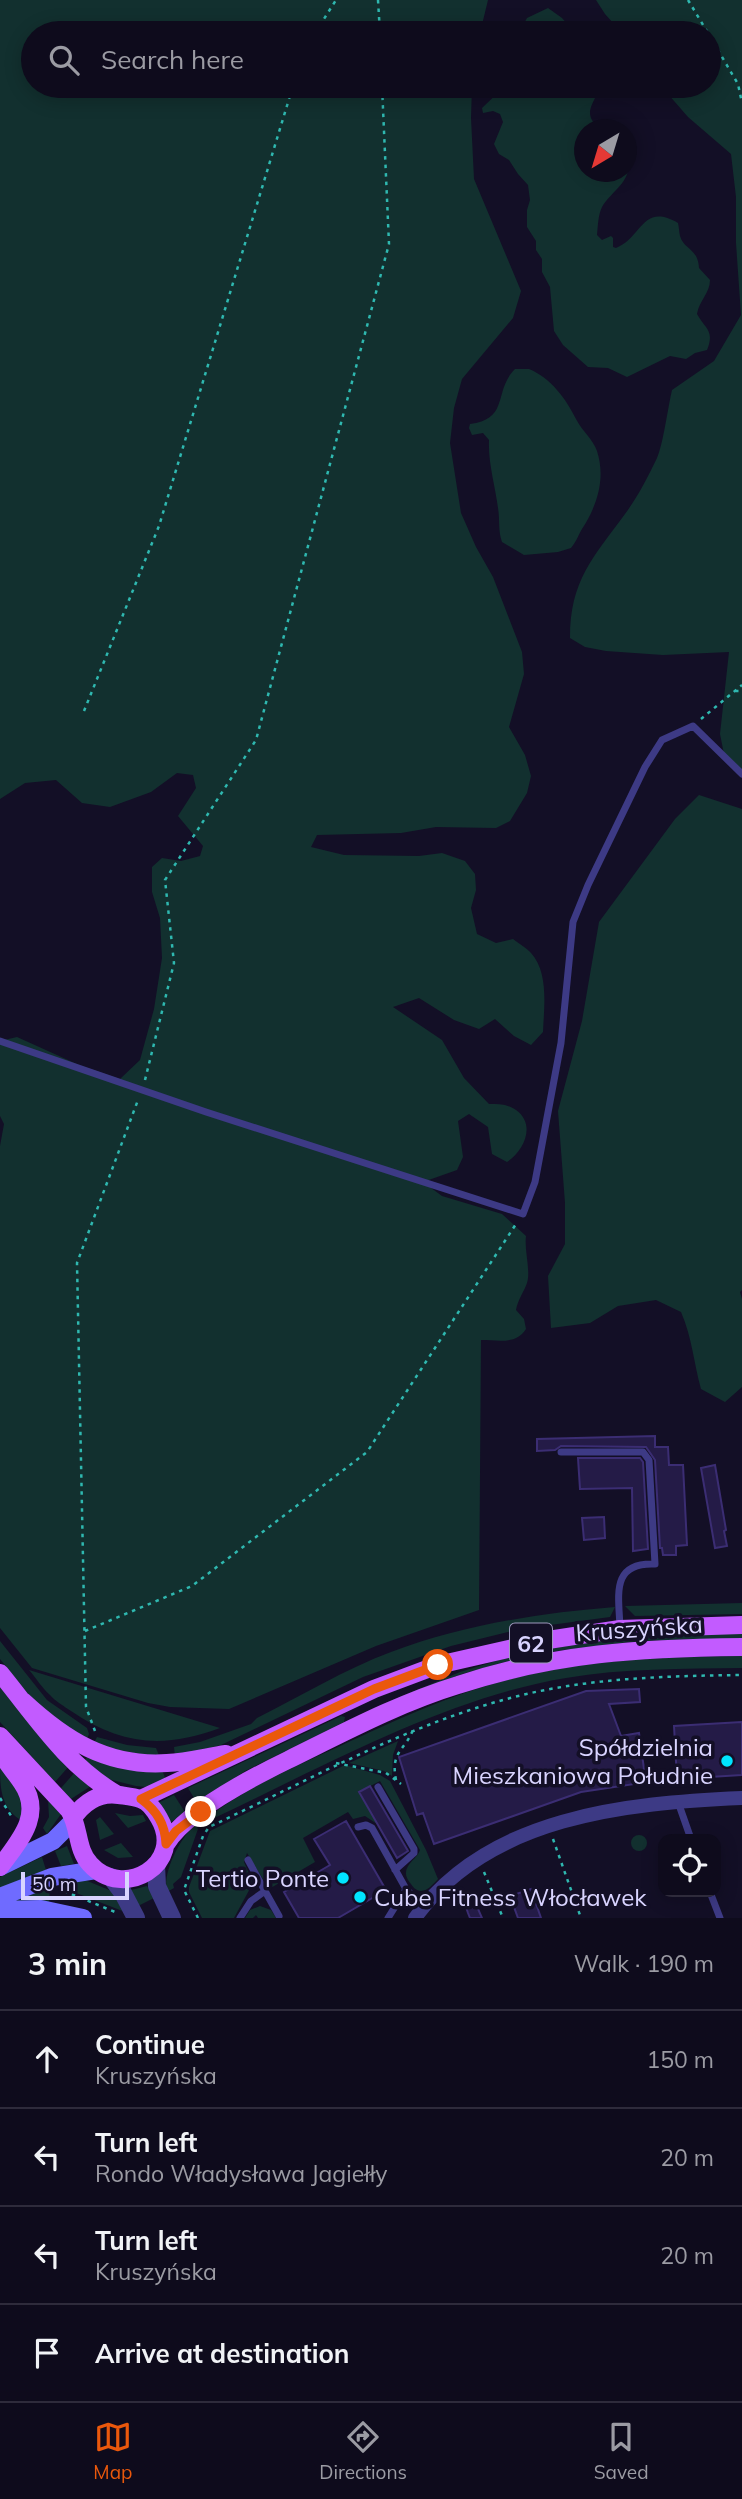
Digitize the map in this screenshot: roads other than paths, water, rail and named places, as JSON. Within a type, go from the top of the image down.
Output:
[{"type":"main road","name":"Kruszyńska","points":[[141,1799],[374,1689],[438,1665],[548,1640],[620,1629],[742,1625]]},
{"type":"main road","name":"Kruszyńska","points":[[166,1844],[180,1827],[251,1778],[398,1708],[457,1685],[559,1659],[612,1651],[669,1647],[742,1647]]},
{"type":"main road","name":"62","points":[[0,1673],[23,1701],[55,1730],[87,1748],[119,1759],[165,1763],[243,1752]]},
{"type":"main road","points":[[23,1701],[61,1749],[98,1782],[118,1795]]},
{"type":"main road","points":[[0,1736],[66,1807],[74,1819],[82,1851],[103,1874]]},
{"type":"main road","points":[[0,1751],[26,1789],[31,1812],[23,1837],[0,1867]]},
{"type":"main road","points":[[0,1867],[53,1841],[74,1819],[81,1807],[104,1795],[141,1799],[155,1811],[161,1821],[166,1844],[156,1865],[148,1872],[133,1878],[103,1874],[46,1879],[0,1897]]},
{"type":"main road","points":[[0,1910],[41,1909],[83,1918]]},
{"type":"street","points":[[419,1912],[450,1879],[478,1858],[513,1840],[549,1827],[613,1811],[678,1801],[742,1798]]},
{"type":"street","points":[[156,1865],[157,1886],[172,1918]]},
{"type":"street","points":[[103,1874],[123,1892],[136,1918]]},
{"type":"lane","points":[[0,1041],[142,1090],[523,1213],[535,1182],[561,1043],[573,922],[587,885],[645,767],[662,740],[693,726],[742,774]]},
{"type":"lane","points":[[561,1452],[643,1452],[649,1460],[655,1564],[640,1563],[621,1577],[620,1629]]},
{"type":"lane","points":[[378,1787],[414,1849],[414,1853],[395,1870]]},
{"type":"lane","points":[[678,1801],[689,1834]]},
{"type":"lane","points":[[358,1827],[366,1825],[372,1828],[419,1912]]},
{"type":"lane","points":[[248,1860],[279,1916]]},
{"type":"lane","points":[[388,1918],[406,1889]]},
{"type":"lane","points":[[240,1918],[245,1907],[265,1891]]},
{"type":"lane","points":[[712,1897],[720,1918]]},
{"type":"place","name":"Spółdzielnia Mieszkaniowa Południe","points":[[727,1761]]},
{"type":"place","name":"Tertio Ponte","points":[[343,1878]]},
{"type":"place","name":"Cube Fitness Włocławek","points":[[360,1897]]}]
